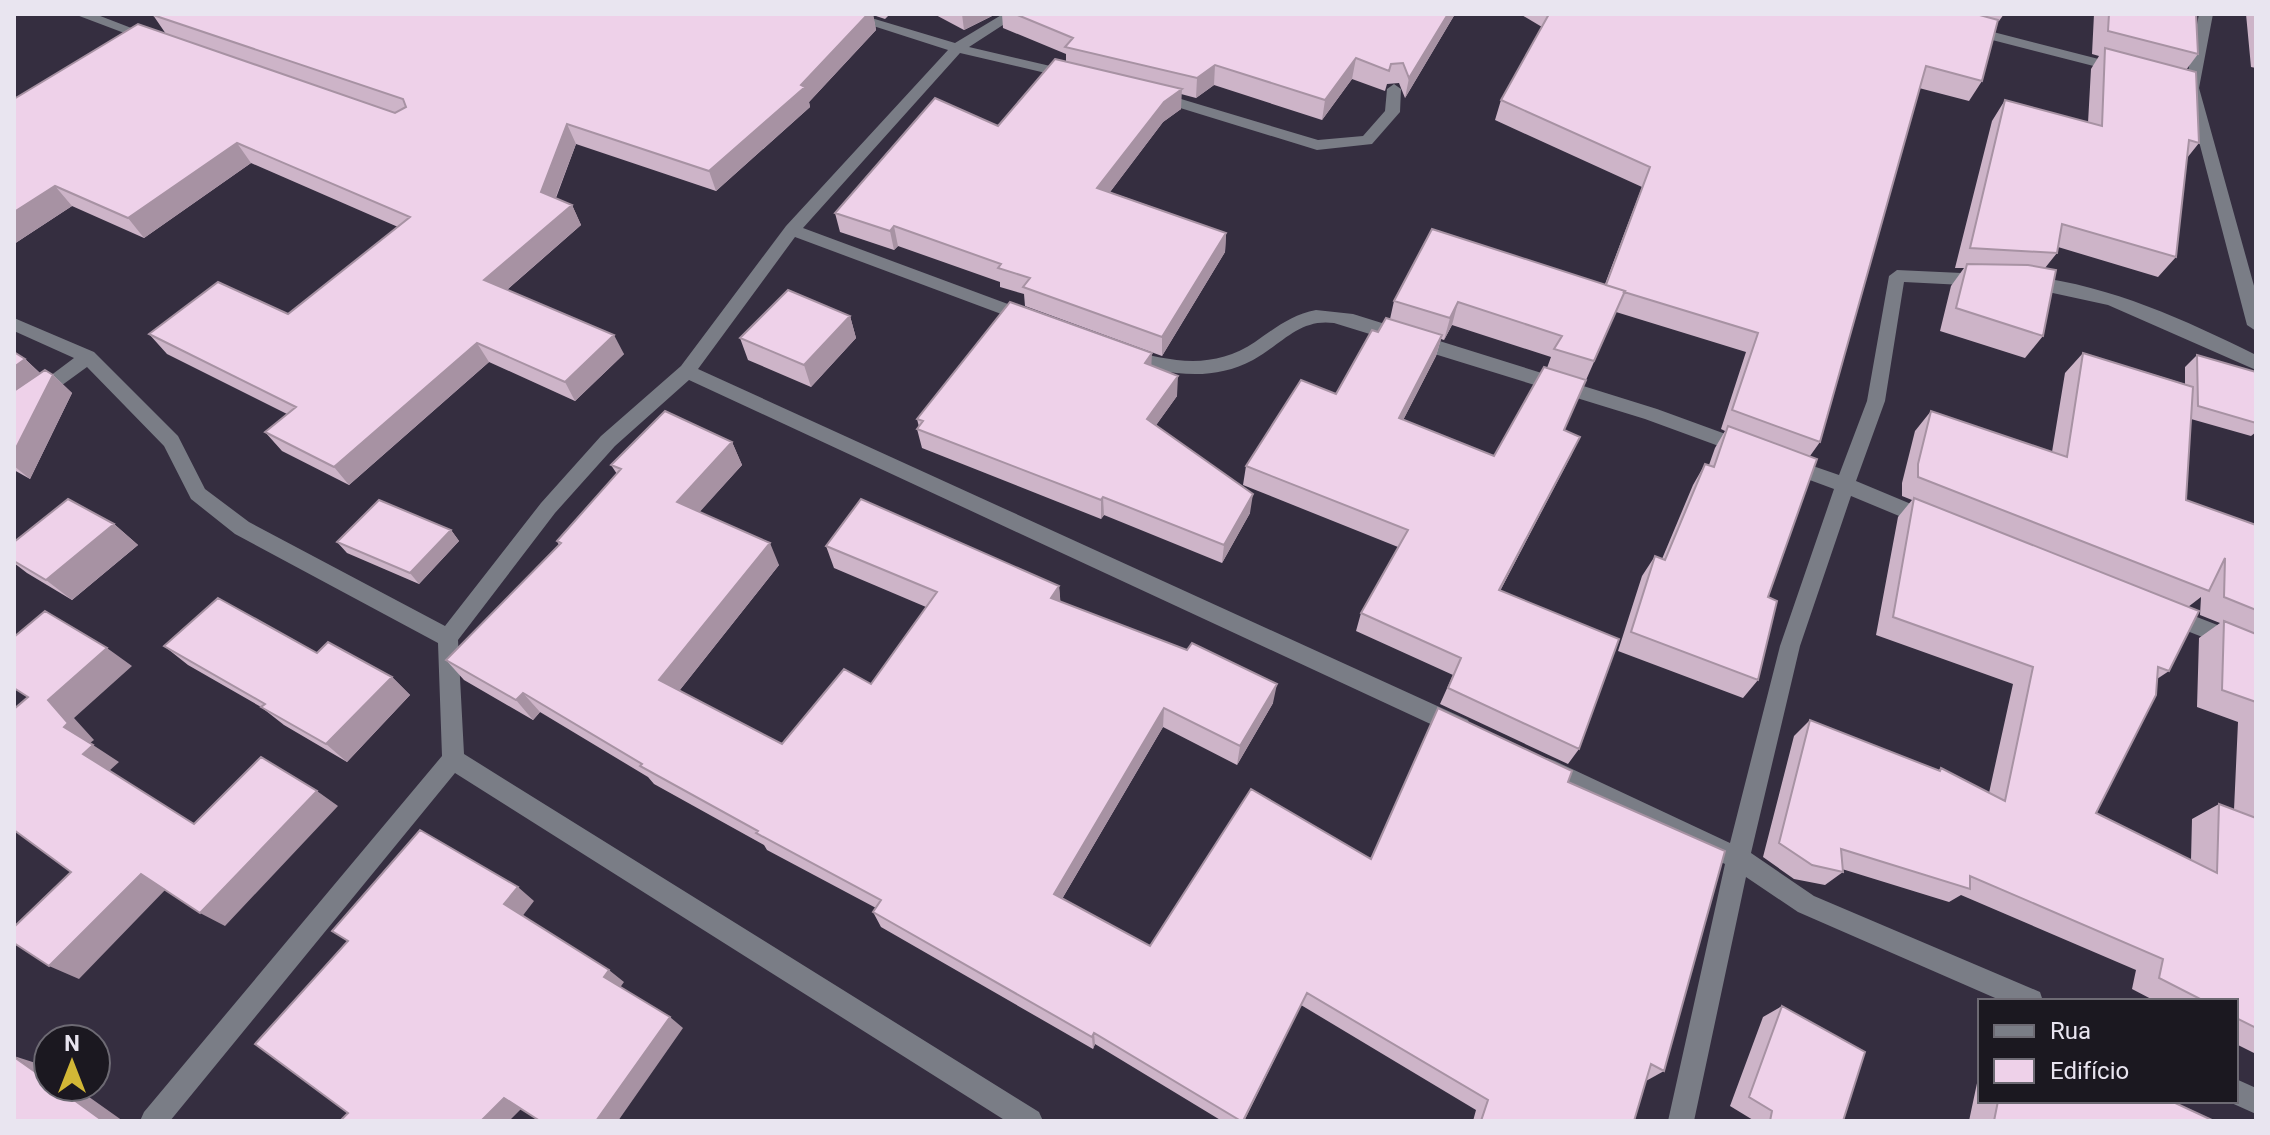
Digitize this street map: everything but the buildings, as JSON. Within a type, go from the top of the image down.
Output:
[{"type":"street","points":[[81,14],[168,44]]},
{"type":"street","points":[[843,14],[957,48],[1094,81]]},
{"type":"street","points":[[153,1121],[453,759],[448,638],[558,497],[608,441],[687,371],[792,230],[957,48],[1013,14]]},
{"type":"street","points":[[2206,14],[2185,86],[2256,325]]},
{"type":"street","points":[[1953,26],[2133,72]]},
{"type":"street","points":[[1140,92],[1185,102],[1317,145],[1335,145],[1367,141],[1392,112],[1394,89]]},
{"type":"street","points":[[792,230],[1042,323]]},
{"type":"street","points":[[2236,254],[2256,260]]},
{"type":"street","points":[[1681,1121],[1738,858],[1790,646],[1876,401],[1897,276],[2043,282],[2119,303],[2191,330],[2256,363]]},
{"type":"street","points":[[1101,345],[1145,361],[1187,370],[1220,368],[1255,351],[1284,329],[1316,316],[1353,320],[1651,414],[1845,485],[1953,530]]},
{"type":"street","points":[[14,324],[88,357],[171,441],[198,494],[242,528],[448,638]]},
{"type":"street","points":[[14,413],[88,357]]},
{"type":"street","points":[[687,371],[1169,590],[1482,738]]},
{"type":"street","points":[[2140,604],[2256,649]]},
{"type":"street","points":[[1524,758],[1738,858],[1806,904],[2026,999]]},
{"type":"street","points":[[453,759],[1030,1121]]}]
